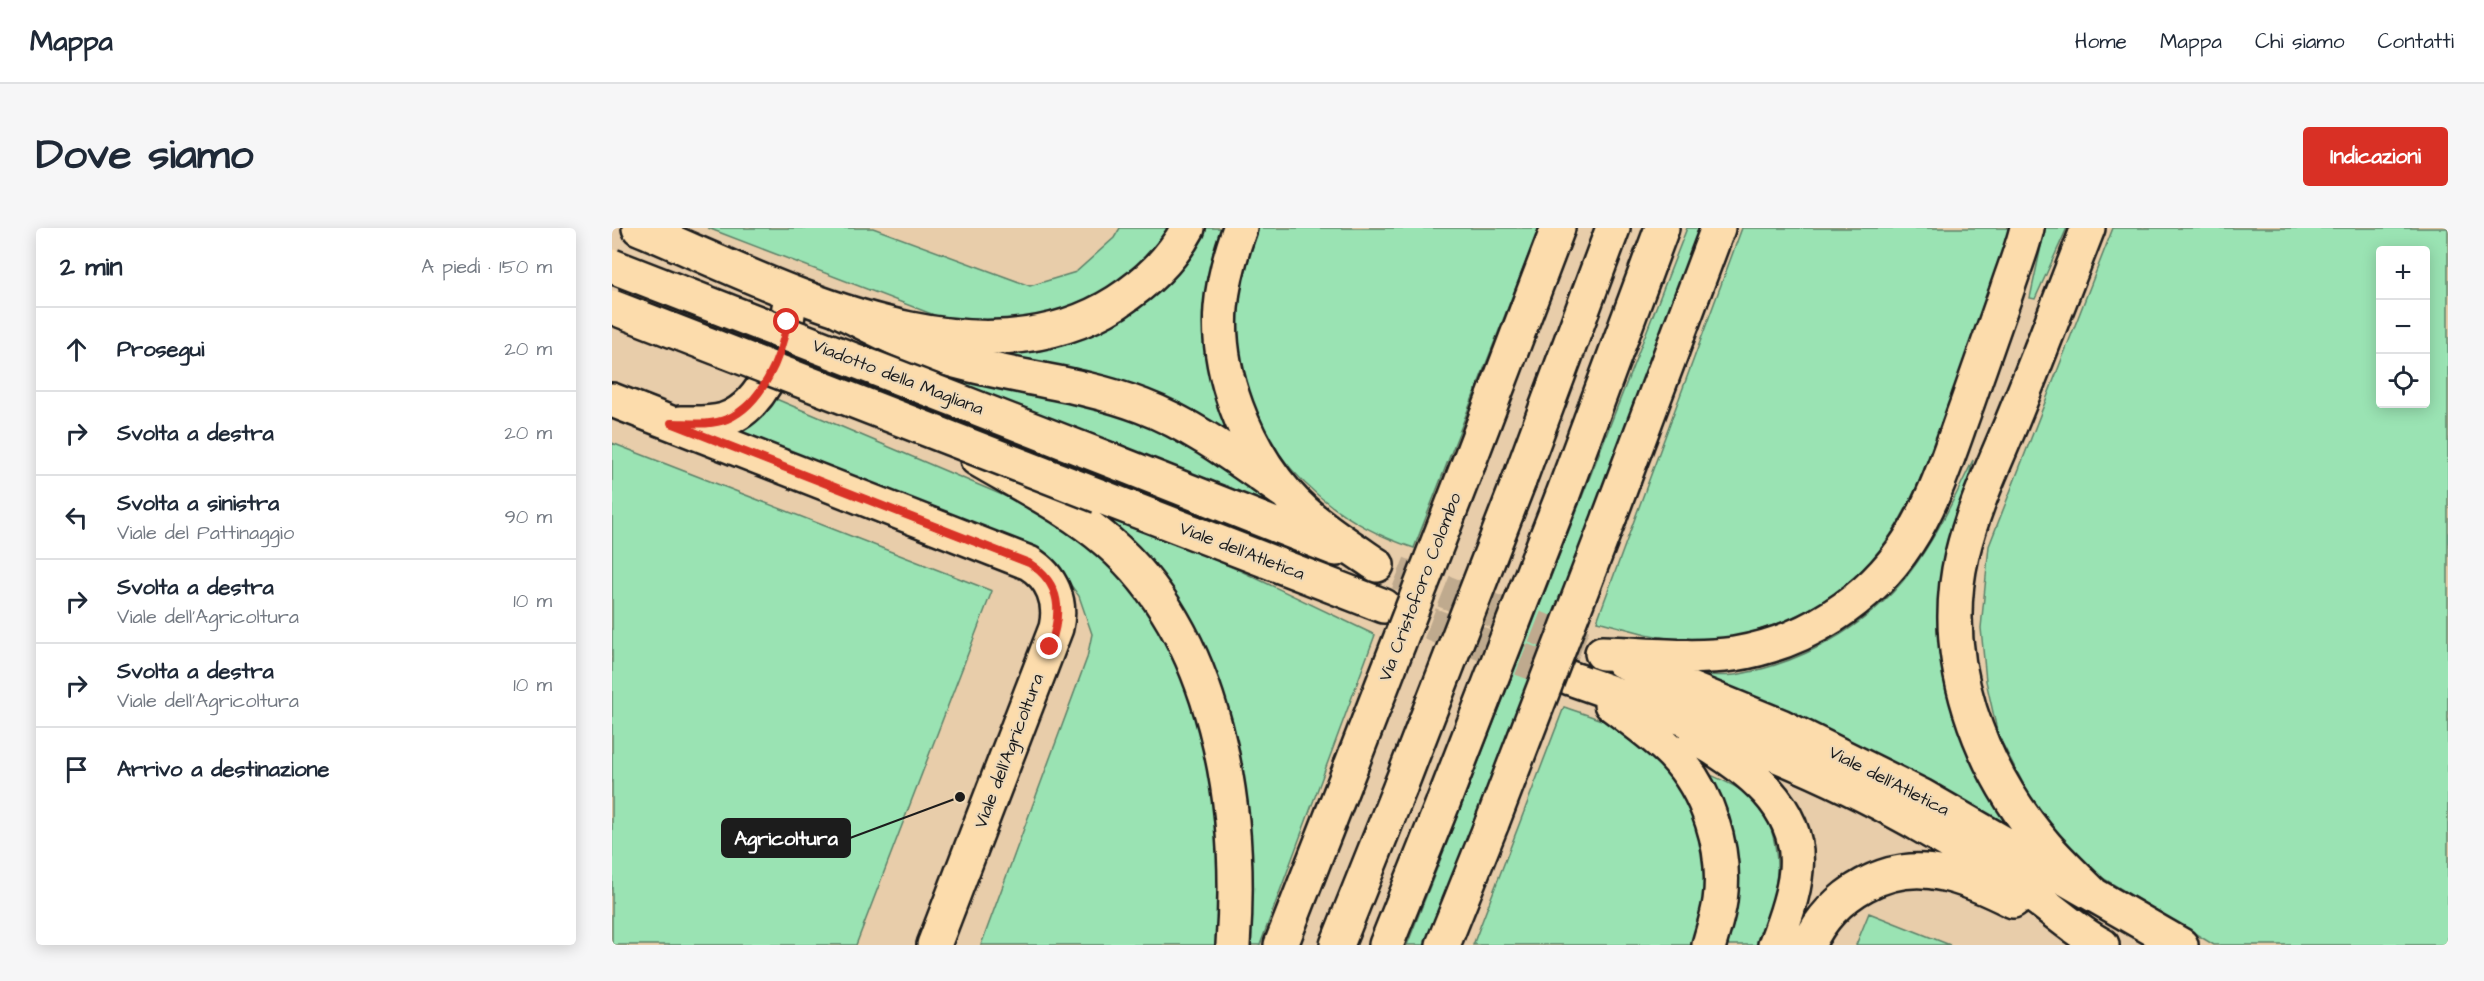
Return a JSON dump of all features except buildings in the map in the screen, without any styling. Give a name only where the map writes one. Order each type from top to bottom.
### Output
[{"type":"main road","points":[[639,228],[840,311],[946,358],[1090,389],[1145,407],[1207,438],[1286,493]]},
{"type":"main road","points":[[840,311],[911,329],[962,338],[998,338],[1054,330],[1095,315],[1138,287],[1172,255],[1188,228]]},
{"type":"main road","points":[[1240,228],[1230,260],[1221,308],[1224,357],[1245,428],[1261,457],[1286,493]]},
{"type":"main road","name":"Via Cristoforo Colombo","points":[[1281,945],[1558,228]]},
{"type":"main road","points":[[1337,945],[1520,481],[1613,228]]},
{"type":"main road","points":[[1386,945],[1562,497],[1662,228]]},
{"type":"main road","points":[[1443,945],[1610,516],[1718,228]]},
{"type":"main road","name":"Viale dell'Atletica","points":[[2027,228],[1979,370],[1929,501],[1909,541],[1877,580],[1856,600],[1812,628],[1781,642],[1761,647],[1716,656],[1593,649],[1801,736],[1922,796],[2181,945]]},
{"type":"main road","points":[[2088,228],[1970,526],[1957,583],[1956,634],[1969,711],[1989,757],[2015,803],[2041,839],[2091,892]]},
{"type":"main road","name":"Viadotto della Magliana","points":[[612,266],[1118,463]]},
{"type":"main road","points":[[612,400],[671,423],[715,422],[726,419],[747,405],[766,379],[781,351],[790,291]]},
{"type":"main road","points":[[612,307],[929,431],[1047,499],[1100,536],[1131,565],[1160,604],[1190,657],[1211,710],[1222,750],[1234,832],[1236,897],[1233,945]]},
{"type":"main road","name":"Viale dell'Agricoltura","points":[[671,423],[1029,563],[1045,576],[1053,589],[1058,604],[1056,628],[934,945]]},
{"type":"main road","name":"Viale dell'Atletica","points":[[929,431],[1384,606]]},
{"type":"main road","name":"Viale dell'Atletica","points":[[1118,463],[1387,569],[1311,516],[1286,493]]},
{"type":"main road","name":"Viale dell'Atletica","points":[[1708,945],[1720,901],[1721,869],[1716,837],[1699,792],[1681,763],[1660,742],[1576,680],[1632,702],[1718,730],[1767,750],[1872,800],[1991,867],[2093,940]]},
{"type":"main road","points":[[1632,702],[1740,766],[1766,789],[1781,807],[1794,838],[1796,870],[1792,892],[1775,945]]},
{"type":"main road","points":[[1808,945],[1821,922],[1847,895],[1871,881],[1908,871],[1944,873],[1982,886],[2093,940]]},
{"type":"green space","points":[[708,228],[873,228],[1030,286],[1076,272],[1114,238],[1120,228],[1171,228],[1143,265],[1094,300],[1038,322],[955,323]]},
{"type":"green space","points":[[1205,228],[1224,228],[1230,431],[1224,435],[975,354],[1052,346],[1106,326],[1127,314],[1164,285],[1193,248]]},
{"type":"green space","points":[[1254,228],[1539,228],[1414,548],[1379,534],[1347,517],[1318,495],[1293,471],[1271,442],[1254,411],[1241,377],[1233,326],[1238,283]]},
{"type":"green space","points":[[1687,228],[1702,228],[1427,945],[1407,945]]},
{"type":"green space","points":[[1742,228],[2010,228],[1948,408],[1909,504],[1874,557],[1852,580],[1824,600],[1791,618],[1753,632],[1726,637],[1699,640],[1675,639],[1597,621]]},
{"type":"green space","points":[[2045,228],[2067,228],[2035,299],[2030,298]]},
{"type":"green space","points":[[2113,228],[2448,228],[2448,945],[2214,945],[2101,877],[2043,822],[1998,735],[1986,681],[1981,628],[1989,546]]},
{"type":"green space","points":[[965,373],[1165,426],[1284,511],[948,379]]},
{"type":"green space","points":[[769,396],[1040,511],[1106,559],[1157,618],[1202,724],[1222,858],[1220,945],[981,945],[1087,658],[1092,634],[1079,596],[1056,565],[734,432]]},
{"type":"green space","points":[[612,443],[992,591],[856,945],[612,945]]},
{"type":"green space","points":[[1973,460],[1948,560],[1940,642],[2020,833],[1874,756],[1699,675],[1735,675],[1766,668],[1816,648],[1840,635],[1862,619],[1883,602],[1918,561],[1941,524]]},
{"type":"green space","points":[[1098,510],[1241,571],[1375,635],[1260,945],[1247,945],[1235,750],[1090,511]]},
{"type":"green space","points":[[1564,707],[1610,723],[1635,737],[1654,752],[1684,791],[1701,837],[1705,862],[1704,910],[1692,945],[1473,945]]},
{"type":"green space","points":[[1699,770],[1731,784],[1748,795],[1756,802],[1771,829],[1777,860],[1777,874],[1772,902],[1756,945],[1725,945]]},
{"type":"green space","points":[[1869,913],[1950,945],[1856,945]]},
{"type":"tunnel","points":[[1398,573],[1583,646]]},
{"type":"tunnel","points":[[1384,606],[1570,678]]},
{"type":"place","name":"Agricoltura","points":[[960,797]]},
{"type":"route","points":[[787,322],[781,351],[775,363],[754,397],[742,410],[715,422],[671,423],[1029,563],[1045,576],[1056,596],[1058,621],[1050,647]]}]
